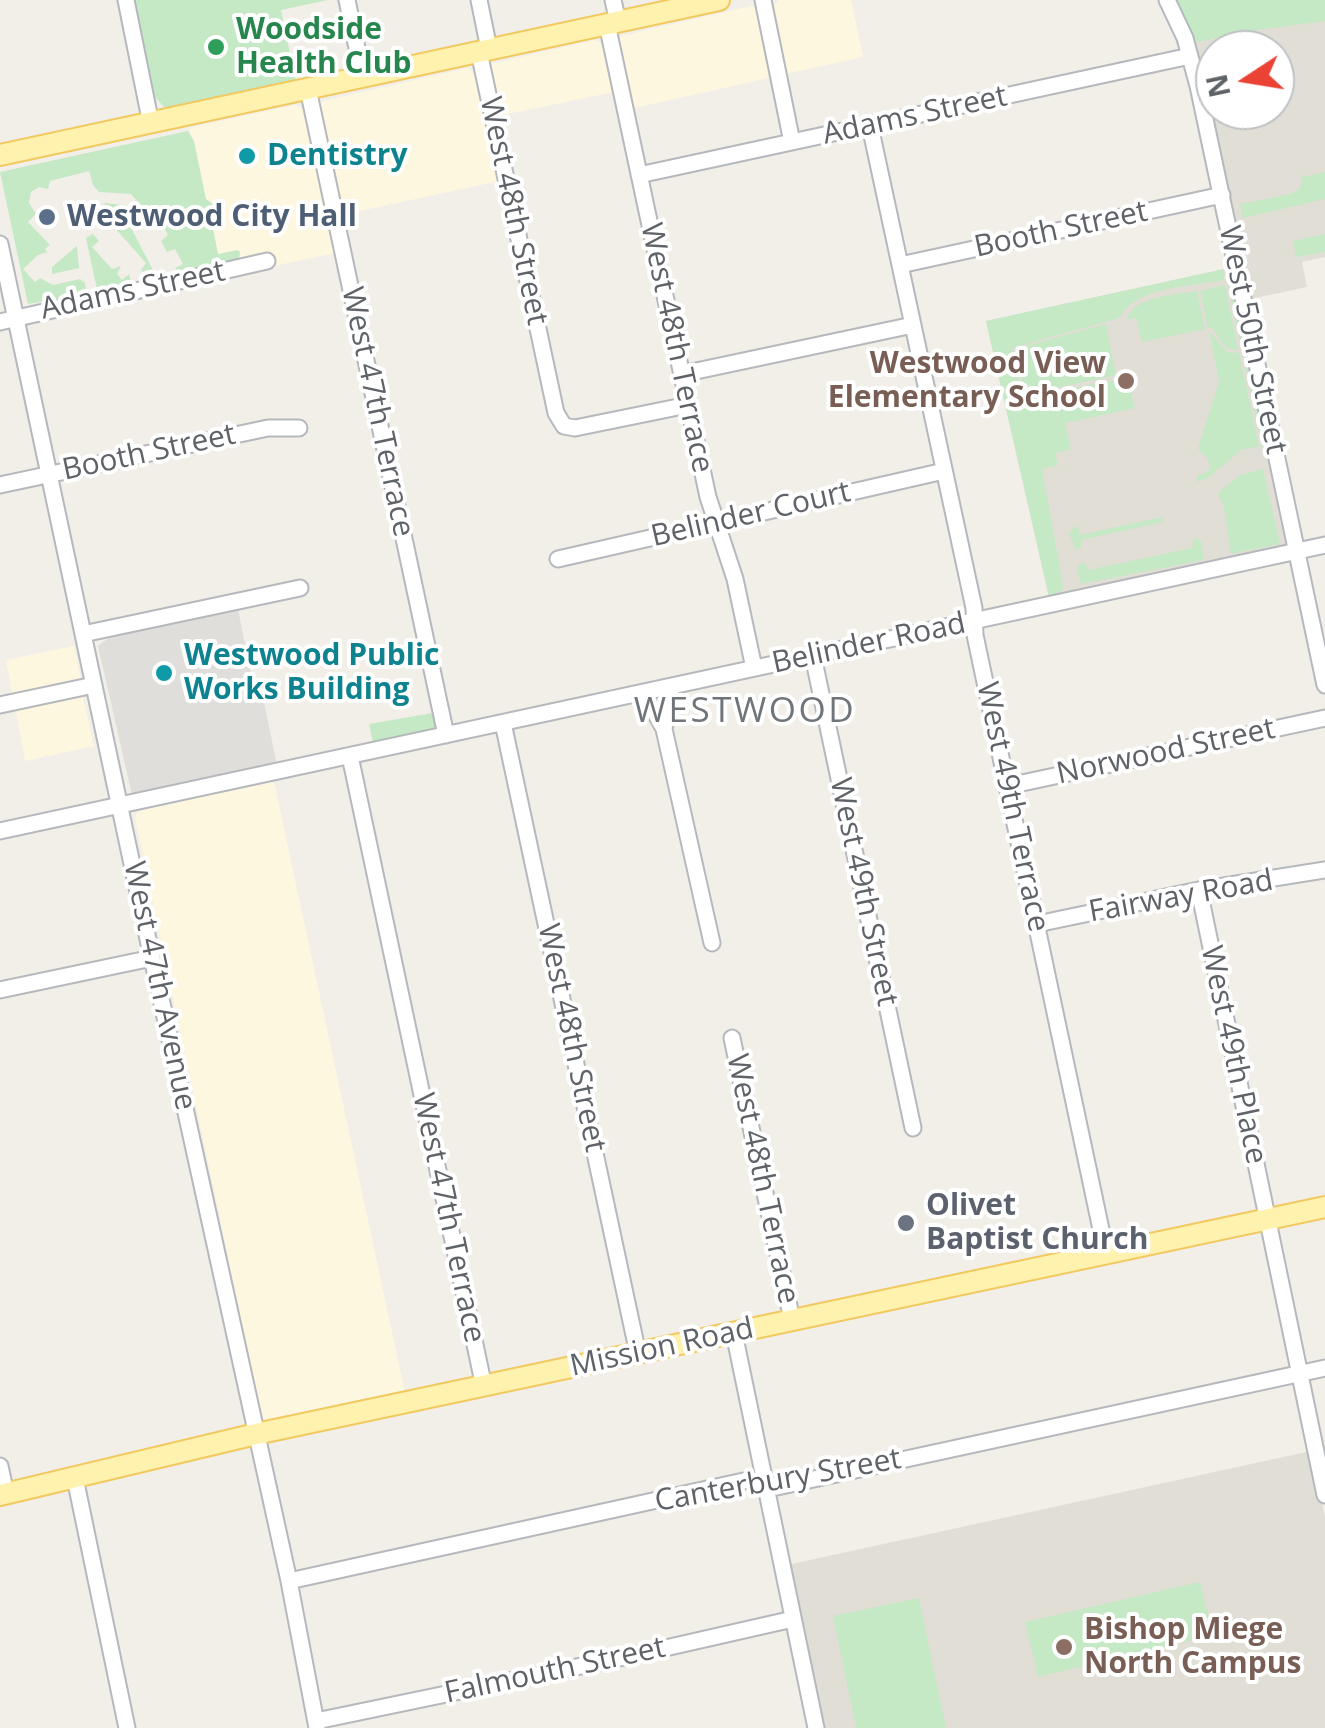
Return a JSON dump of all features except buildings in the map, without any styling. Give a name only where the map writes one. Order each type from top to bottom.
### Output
[{"type":"main road","points":[[0,155],[719,0]]},
{"type":"main road","name":"Mission Road","points":[[3,1494],[256,1434],[1325,1207]]},
{"type":"street","points":[[126,0],[151,124]]},
{"type":"street","points":[[347,0],[363,76]]},
{"type":"street","name":"West 48th Street","points":[[479,0],[484,50],[556,413],[564,426],[575,428],[688,405]]},
{"type":"street","name":"West 48th Terrace","points":[[614,0],[612,23],[639,175],[688,405],[754,668]]},
{"type":"street","points":[[763,0],[792,142]]},
{"type":"street","name":"West 50th Street","points":[[1167,0],[1190,56],[1325,685]]},
{"type":"street","name":"Adams Street","points":[[639,175],[1190,56]]},
{"type":"street","name":"West 47th Terrace","points":[[308,88],[446,735]]},
{"type":"street","name":"West 49th Terrace","points":[[870,126],[1106,1254]]},
{"type":"street","name":"Booth Street","points":[[900,265],[1222,196]]},
{"type":"street","name":"West 47th Avenue","points":[[0,244],[8,320],[50,474],[289,1581],[316,1724]]},
{"type":"street","name":"Adams Street","points":[[8,320],[267,261]]},
{"type":"street","points":[[682,374],[913,325]]},
{"type":"street","name":"Booth Street","points":[[0,485],[268,428],[299,428]]},
{"type":"street","name":"Belinder Court","points":[[558,559],[944,471]]},
{"type":"street","name":"Belinder Road","points":[[0,831],[1325,546]]},
{"type":"street","points":[[83,634],[300,588]]},
{"type":"street","name":"West 49th Street","points":[[813,656],[913,1128]]},
{"type":"street","points":[[0,706],[94,685]]},
{"type":"street","points":[[664,729],[672,686]]},
{"type":"street","points":[[637,694],[653,709],[664,729],[712,943]]},
{"type":"street","name":"Norwood Street","points":[[1008,786],[1325,718]]},
{"type":"street","name":"West 48th Street","points":[[504,723],[638,1354]]},
{"type":"street","name":"West 47th Terrace","points":[[350,756],[484,1386]]},
{"type":"street","name":"Fairway Road","points":[[1037,924],[1198,890],[1325,870]]},
{"type":"street","name":"West 49th Place","points":[[1198,890],[1267,1220]]},
{"type":"street","points":[[0,990],[152,958]]},
{"type":"street","name":"West 48th Terrace","points":[[732,1038],[792,1320]]},
{"type":"street","points":[[1267,1220],[1325,1495]]},
{"type":"street","points":[[734,1332],[816,1728]]},
{"type":"street","name":"Canterbury Street","points":[[289,1581],[748,1480],[777,1487],[1325,1368]]},
{"type":"street","points":[[0,1466],[3,1494]]},
{"type":"street","points":[[75,1478],[127,1728]]},
{"type":"street","name":"Falmouth Street","points":[[316,1724],[793,1618]]},
{"type":"shaded area","points":[[779,0],[851,0],[863,57],[785,74],[770,10]]},
{"type":"shaded area","points":[[1175,0],[1325,0],[1325,257],[1302,262],[1307,287],[1246,300],[1209,130],[1295,130],[1295,30],[1195,30],[1195,39]]},
{"type":"shaded area","points":[[751,6],[757,8],[773,77],[630,109],[616,44],[618,37]]},
{"type":"shaded area","points":[[594,40],[603,49],[614,92],[498,116],[491,64]]},
{"type":"shaded area","points":[[1195,42],[1195,67],[1190,44]]},
{"type":"shaded area","points":[[468,68],[478,78],[499,181],[341,215],[319,102]]},
{"type":"shaded area","points":[[294,105],[303,108],[306,116],[336,253],[264,268],[219,265],[189,128]]},
{"type":"shaded area","name":"Westwood View Elementary School","points":[[1229,268],[1286,548],[1050,601],[986,321]]},
{"type":"shaded area","points":[[238,609],[253,684],[260,683],[277,765],[132,795],[98,646],[110,637]]},
{"type":"shaded area","points":[[74,646],[81,680],[13,698],[6,660]]},
{"type":"shaded area","points":[[82,693],[94,746],[25,761],[15,706]]},
{"type":"shaded area","points":[[274,782],[405,1393],[272,1422],[264,1420],[261,1412],[135,818],[145,807]]},
{"type":"shaded area","name":"Bishop Miege North Campus","points":[[1311,1451],[1325,1517],[1325,1728],[821,1728],[787,1565]]},
{"type":"green space","name":"Woodside Health Club","points":[[134,0],[328,0],[281,10],[296,82],[166,109],[155,97]]},
{"type":"green space","points":[[1175,0],[1325,0],[1325,21],[1257,30],[1195,30],[1195,38]]},
{"type":"green space","points":[[188,131],[194,141],[206,199],[213,204],[209,208],[218,254],[237,250],[239,259],[179,273],[175,268],[183,264],[175,249],[167,252],[161,241],[168,235],[162,224],[152,224],[159,217],[153,206],[145,210],[131,194],[99,192],[89,171],[50,181],[48,189],[39,187],[31,192],[29,203],[36,214],[28,222],[50,245],[45,249],[47,252],[23,269],[35,282],[40,278],[53,285],[80,279],[86,291],[28,304],[0,172]]},
{"type":"green space","points":[[1325,172],[1325,199],[1243,218],[1240,204],[1291,194],[1301,187],[1302,177]]},
{"type":"green space","points":[[106,203],[129,206],[138,221],[130,226],[154,272],[162,269],[163,276],[153,279],[141,270],[146,263],[106,218],[99,223],[92,215],[94,209]]},
{"type":"green space","points":[[93,234],[99,241],[92,247],[112,269],[121,266],[117,274],[122,280],[129,274],[131,283],[97,289],[86,238]]},
{"type":"green space","points":[[1325,234],[1325,252],[1296,257],[1293,241]]},
{"type":"green space","points":[[77,246],[79,268],[52,274],[52,267]]},
{"type":"green space","points":[[1224,269],[1224,280],[1151,294],[1127,307],[1119,318],[1012,348],[1023,397],[1117,380],[1131,393],[1135,408],[1065,423],[1071,449],[1055,453],[1058,465],[1042,469],[1063,585],[1063,590],[1049,597],[986,321]]},
{"type":"green space","points":[[1225,285],[1238,350],[1226,346],[1208,328],[1200,291]]},
{"type":"green space","points":[[1228,285],[1233,289],[1266,441],[1263,451]]},
{"type":"green space","points":[[1197,291],[1205,329],[1142,342],[1136,318],[1127,319],[1131,311],[1146,301]]},
{"type":"green space","points":[[1106,324],[1116,375],[1024,395],[1015,349]]},
{"type":"green space","points":[[1209,331],[1227,352],[1239,353],[1259,446],[1241,450],[1208,478],[1197,482],[1197,475],[1210,468],[1208,459],[1198,449],[1219,381]]},
{"type":"green space","points":[[1263,469],[1280,544],[1231,554],[1223,503],[1217,494],[1240,475]]},
{"type":"green space","points":[[1162,517],[1163,522],[1081,540],[1081,549],[1075,548],[1069,533],[1074,527],[1078,527],[1080,535]]},
{"type":"green space","points":[[1194,538],[1201,541],[1204,560],[1081,584],[1077,569],[1081,563],[1088,570],[1192,548]]},
{"type":"green space","points":[[433,713],[435,733],[374,747],[369,724]]},
{"type":"green space","points":[[1200,1582],[1213,1635],[1038,1677],[1025,1622]]},
{"type":"green space","points":[[919,1598],[946,1728],[856,1728],[833,1616]]},
{"type":"place","name":"Woodside Health Club","points":[[216,47]]},
{"type":"place","name":"Dentistry","points":[[247,156]]},
{"type":"place","name":"Westwood City Hall","points":[[47,217]]},
{"type":"place","name":"Westwood View Elementary School","points":[[1126,381]]},
{"type":"place","name":"Westwood Public Works Building","points":[[164,673]]},
{"type":"place","name":"Olivet Baptist Church","points":[[906,1223]]},
{"type":"place","name":"Bishop Miege North Campus","points":[[1064,1647]]},
{"type":"district","name":"WESTWOOD","points":[[745,712]]}]
